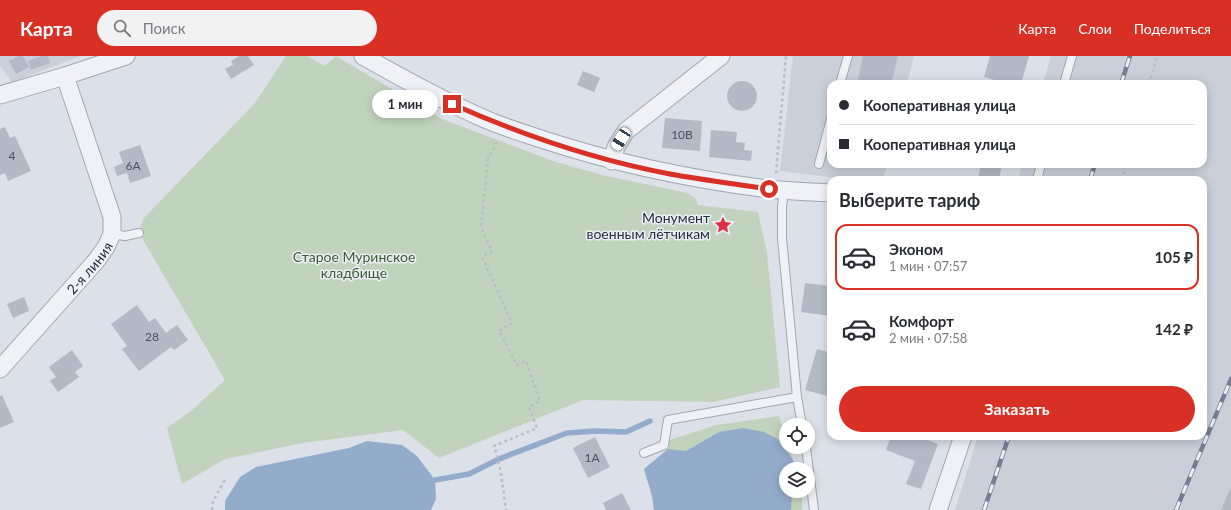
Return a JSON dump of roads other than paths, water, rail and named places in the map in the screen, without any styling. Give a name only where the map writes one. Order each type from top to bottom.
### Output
[{"type":"street","points":[[0,95],[126,56]]},
{"type":"street","points":[[363,56],[452,104],[494,123],[568,148],[669,174],[719,182],[780,183],[827,192]]},
{"type":"street","points":[[612,160],[616,147],[626,131],[721,56]]},
{"type":"street","name":"2-я линия","points":[[0,369],[96,261],[106,247],[112,234],[112,217],[65,76]]},
{"type":"street","points":[[938,510],[963,440]]},
{"type":"lane","points":[[841,80],[848,56]]},
{"type":"lane","points":[[1065,80],[1072,56]]},
{"type":"lane","points":[[819,164],[827,134]]},
{"type":"lane","points":[[780,183],[782,238],[796,396],[801,418]]},
{"type":"lane","points":[[112,234],[125,236],[139,233]]},
{"type":"lane","points":[[644,453],[664,445],[668,420],[796,396]]},
{"type":"lane","points":[[807,454],[814,510]]},
{"type":"water","points":[[743,428],[764,432],[779,440],[779,454],[789,454],[794,462],[779,462],[779,498],[792,498],[791,510],[654,510],[652,496],[644,469],[668,449],[686,451],[719,432]]},
{"type":"water","points":[[367,441],[402,445],[417,456],[435,480],[436,499],[431,510],[225,510],[225,501],[240,477],[256,467],[349,448]]},
{"type":"waterway","points":[[435,480],[469,474],[499,459],[567,433],[596,431],[626,432],[650,421]]},
{"type":"railway","points":[[1122,80],[1130,56]]},
{"type":"railway","points":[[1091,176],[1094,168]]},
{"type":"railway","points":[[1207,436],[1231,379]]},
{"type":"railway","points":[[984,510],[1008,440]]},
{"type":"railway","points":[[1176,510],[1205,440]]},
{"type":"place","name":"Монумент военным лётчикам","points":[[723,225]]},
{"type":"park label","name":"Старое Муринское кладбище","points":[[354,264]]}]
